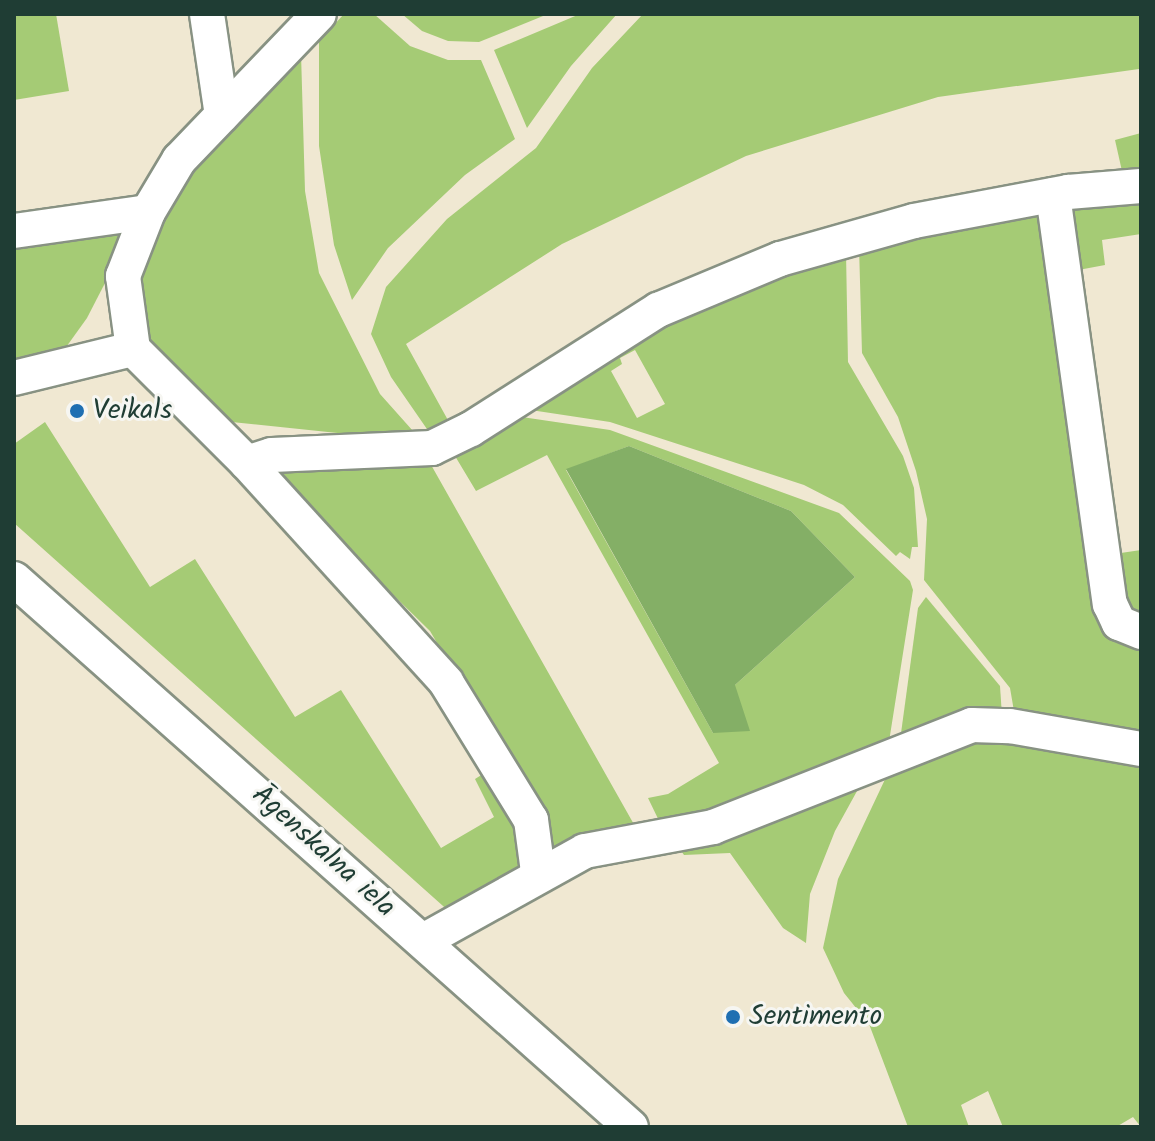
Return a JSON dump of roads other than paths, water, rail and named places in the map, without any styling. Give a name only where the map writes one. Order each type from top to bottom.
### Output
[{"type":"street","points":[[207,14],[222,115]]},
{"type":"street","points":[[319,14],[179,160],[148,212],[123,276],[133,349],[247,463],[446,682],[531,820],[538,872]]},
{"type":"street","points":[[247,463],[272,455],[432,448],[471,429],[658,310],[780,259],[914,221],[1053,195],[1141,186]]},
{"type":"street","points":[[1053,195],[1110,604],[1119,623],[1141,632]]},
{"type":"street","points":[[14,231],[148,212]]},
{"type":"street","points":[[14,378],[133,349]]},
{"type":"street","name":"Āgenskalna iela","points":[[14,579],[631,1127]]},
{"type":"street","points":[[423,941],[538,872],[585,851],[713,827],[972,725],[1010,726],[1141,749]]},
{"type":"place","name":"Veikals","points":[[77,411]]},
{"type":"place","name":"Sentimento","points":[[733,1017]]}]
